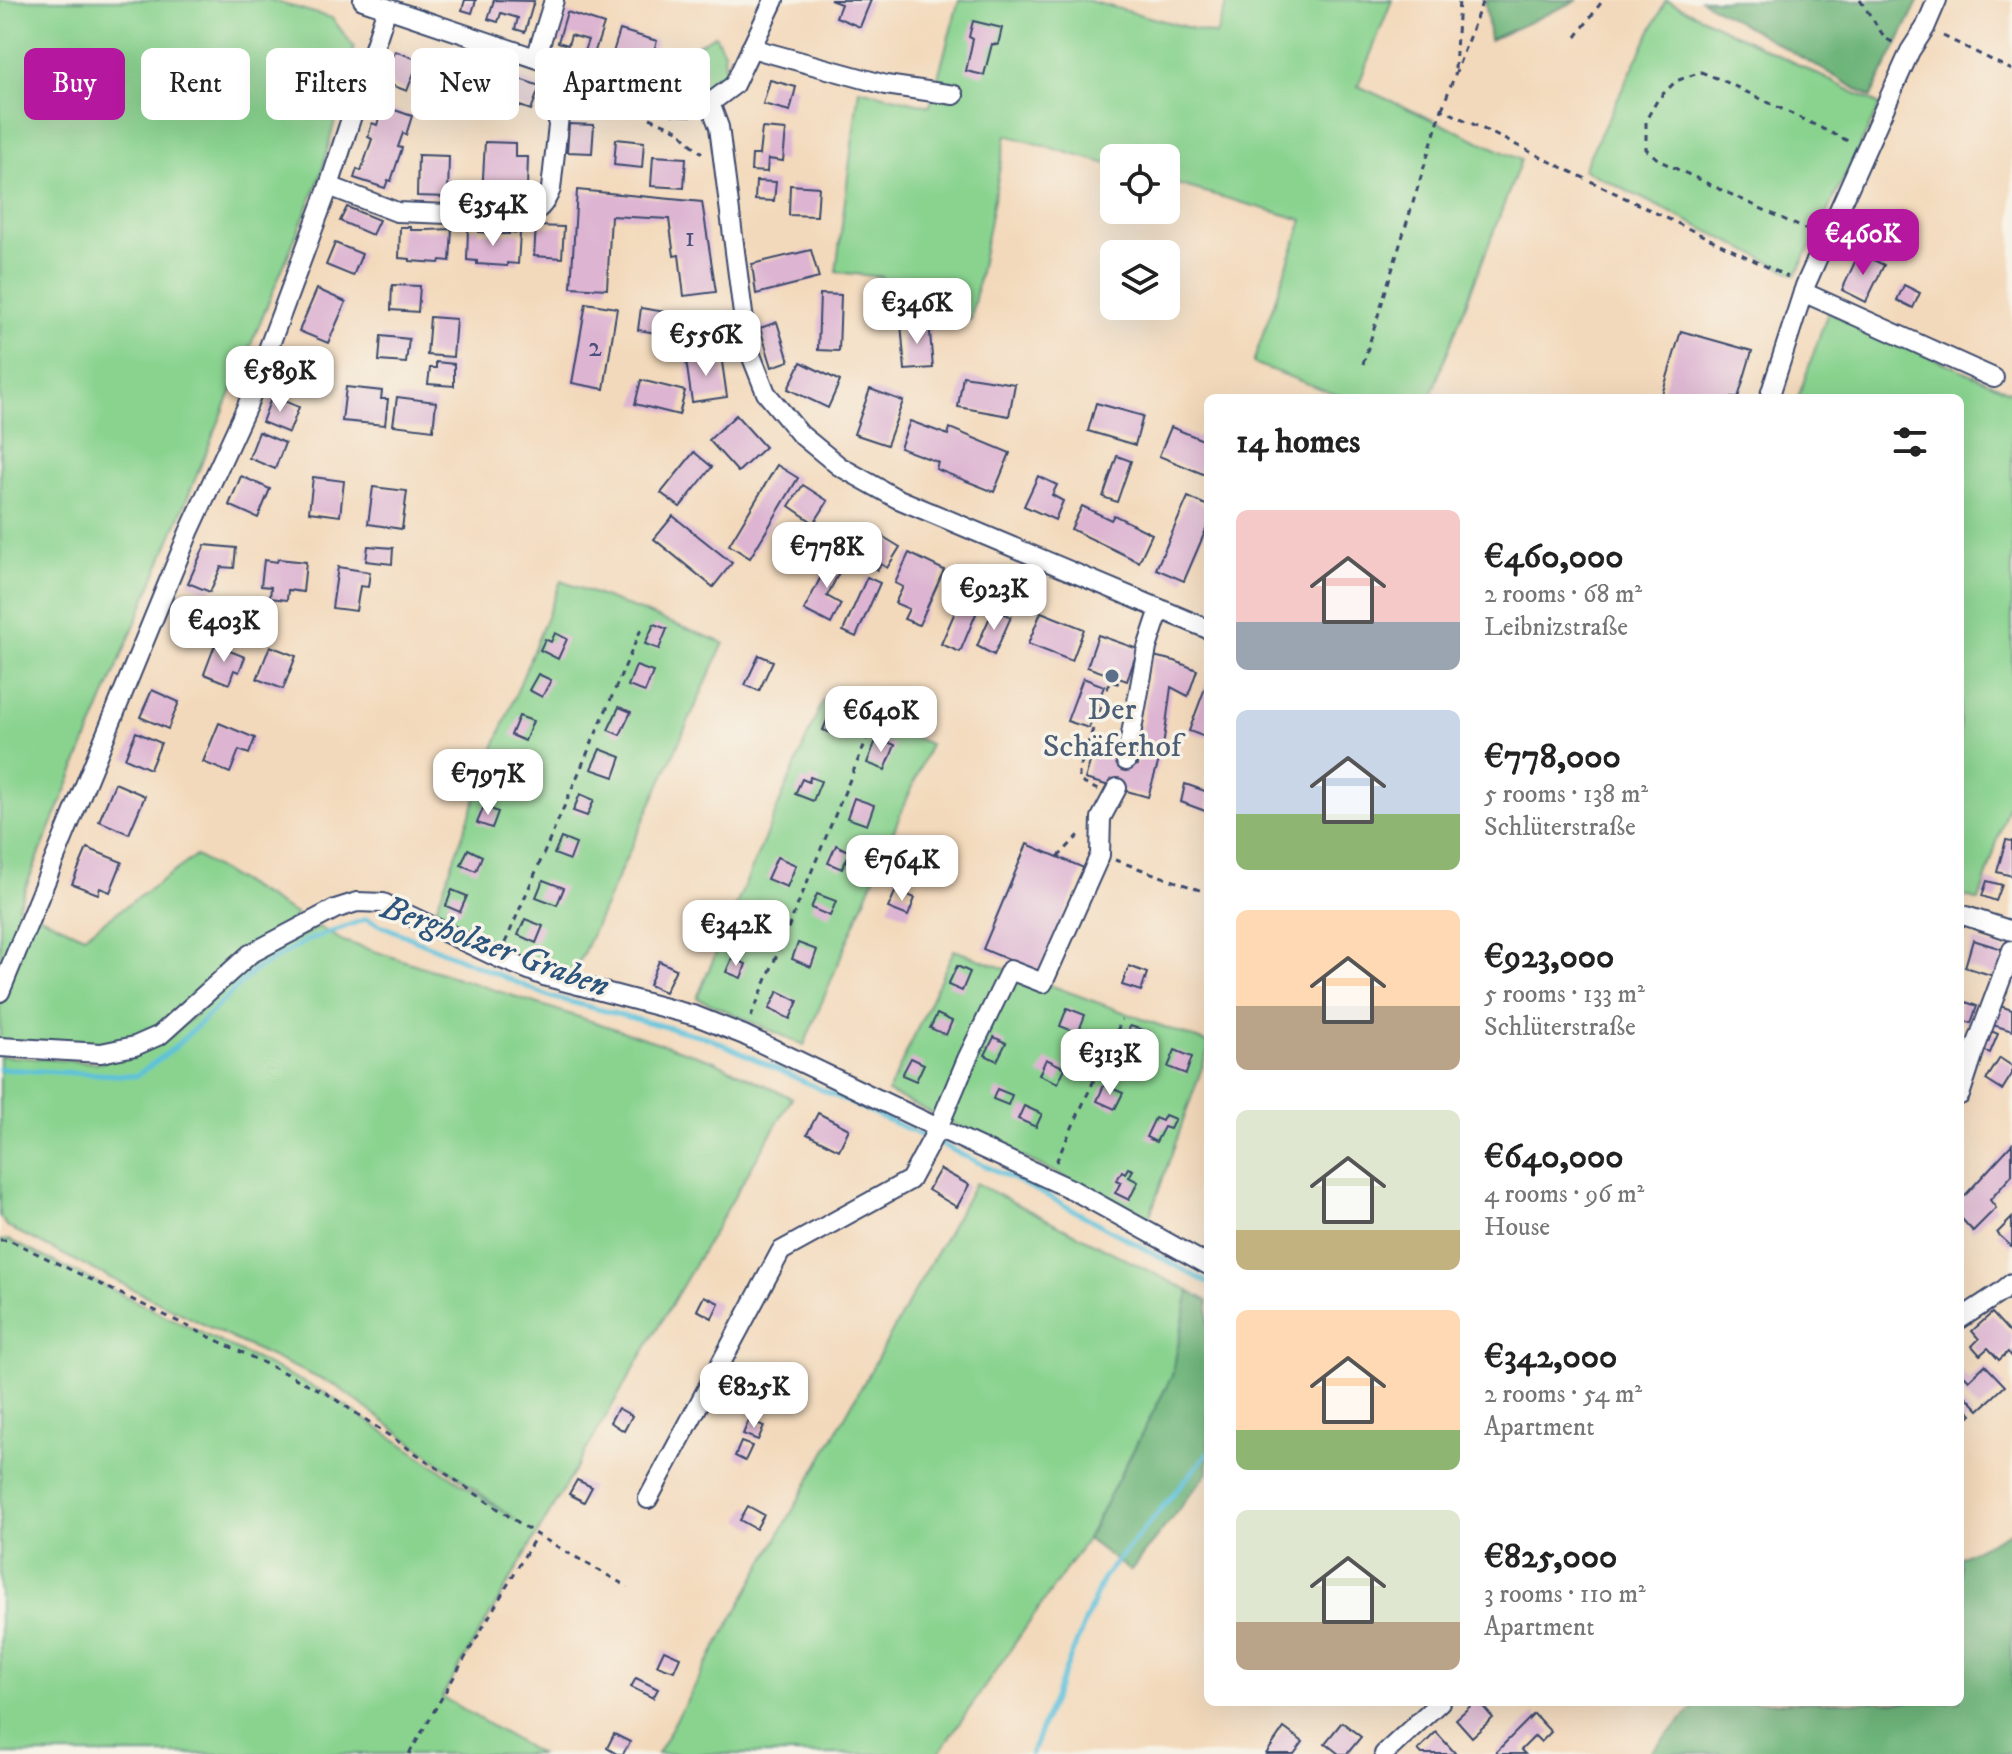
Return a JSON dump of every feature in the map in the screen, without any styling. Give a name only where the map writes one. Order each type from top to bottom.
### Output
[{"type":"street","points":[[363,0],[535,58]]},
{"type":"street","points":[[539,48],[554,0]]},
{"type":"street","points":[[774,0],[734,85],[710,103],[719,127],[747,345],[766,393],[800,434],[839,466],[896,498],[1204,627]]},
{"type":"street","points":[[1770,394],[1804,289],[1910,51],[1925,28],[1937,0]]},
{"type":"street","points":[[0,992],[189,532],[247,406],[329,186],[387,8]]},
{"type":"street","points":[[751,48],[886,85],[954,95]]},
{"type":"street","points":[[329,186],[397,212],[524,217],[537,212],[551,189],[559,120]]},
{"type":"street","points":[[1804,289],[1994,378]]},
{"type":"street","points":[[1126,759],[1147,648],[1160,609]]},
{"type":"street","points":[[648,1499],[781,1251],[910,1180],[938,1128],[1010,970],[1043,983],[1100,855],[1101,818],[1114,792]]},
{"type":"street","points":[[0,1047],[101,1053],[135,1046],[160,1035],[250,954],[335,909],[357,902],[383,903],[544,976],[696,1016],[744,1035],[1073,1190],[1204,1263]]},
{"type":"street","points":[[1964,915],[2012,931]]},
{"type":"street","points":[[1964,1083],[2012,950]]},
{"type":"street","points":[[1964,1316],[2012,1283]]},
{"type":"street","points":[[1384,1754],[1436,1706]]},
{"type":"path","points":[[1455,72],[1459,0]]},
{"type":"path","points":[[1363,364],[1442,109],[1483,0]]},
{"type":"path","points":[[1576,37],[1603,0]]},
{"type":"path","points":[[1860,0],[1885,38],[1910,51]]},
{"type":"path","points":[[1925,28],[2012,70]]},
{"type":"path","points":[[1827,239],[1660,161],[1646,149],[1646,120],[1658,99],[1676,81],[1701,72],[1867,150]]},
{"type":"path","points":[[1442,109],[1804,289]]},
{"type":"path","points":[[655,120],[678,130],[702,153],[711,156]]},
{"type":"path","points":[[499,958],[642,627]]},
{"type":"path","points":[[1112,676],[1079,771],[1079,781],[1085,786],[1114,792]]},
{"type":"path","points":[[1110,681],[1139,690]]},
{"type":"path","points":[[744,1035],[868,736]]},
{"type":"path","points":[[1087,746],[1126,759]]},
{"type":"path","points":[[1058,857],[1085,829],[1101,818]]},
{"type":"path","points":[[1100,855],[1204,892]]},
{"type":"path","points":[[1049,1179],[1122,1020]]},
{"type":"path","points":[[0,1240],[9,1240],[326,1393],[537,1535],[628,1587]]},
{"type":"path","points":[[409,1754],[537,1535]]},
{"type":"green space","points":[[0,0],[270,0],[332,18],[354,48],[266,48],[266,120],[335,120],[320,178],[18,906],[84,936],[196,856],[297,915],[156,1028],[132,1040],[99,1044],[0,1041]]},
{"type":"green space","points":[[959,0],[1086,0],[1216,35],[1228,0],[1392,0],[1358,86],[1521,160],[1432,394],[1334,394],[1253,363],[1303,220],[1180,185],[1180,144],[1100,144],[1100,162],[1006,135],[971,320],[878,311],[882,277],[836,272],[859,89],[930,106]]},
{"type":"green space","points":[[1485,0],[1578,0],[1490,40]]},
{"type":"green space","points":[[1666,0],[1880,105],[1796,275],[1583,169]]},
{"type":"green space","points":[[1701,0],[1919,0],[1871,97]]},
{"type":"green space","points":[[715,35],[724,52],[725,72],[710,84],[710,48],[693,48]]},
{"type":"green space","points":[[1828,312],[2012,392],[2012,792],[1979,901],[1964,896],[1964,394],[1799,394]]},
{"type":"green space","points":[[561,581],[724,643],[571,980],[434,914],[495,746]]},
{"type":"green space","points":[[823,700],[930,744],[804,1045],[697,998]]},
{"type":"green space","points":[[319,927],[343,941],[712,1060],[792,1098],[442,1697],[539,1754],[0,1754],[0,1241],[9,1240],[326,1393],[516,1520],[338,1387],[233,1339],[8,1227],[0,1217],[0,1056],[99,1063],[168,1039],[257,958]]},
{"type":"green space","points":[[954,950],[1204,1042],[1204,1061],[1149,1218],[888,1092]]},
{"type":"green space","points":[[975,1183],[1189,1291],[1172,1376],[1087,1539],[938,1754],[657,1754]]},
{"type":"green space","points":[[1189,1291],[1204,1299],[1204,1477],[1130,1571],[1087,1539],[1172,1376]]},
{"type":"green space","points":[[2012,1531],[2012,1754],[1649,1754],[1695,1706],[1964,1706],[1964,1555]]},
{"type":"building","points":[[465,0],[476,0],[472,13],[462,10]]},
{"type":"building","points":[[494,0],[534,1],[525,32],[515,29],[518,18],[501,13],[498,22],[488,19]]},
{"type":"building","points":[[830,0],[871,0],[860,27],[836,17],[841,4]]},
{"type":"building","points":[[567,12],[604,24],[596,48],[585,48],[588,40],[571,35],[568,45],[558,42]]},
{"type":"building","points":[[973,21],[1002,28],[998,45],[992,44],[984,75],[966,71],[973,39],[969,37]]},
{"type":"building","points":[[620,30],[657,41],[655,48],[614,48]]},
{"type":"building","points":[[395,51],[411,57],[411,81],[407,91],[395,86]]},
{"type":"building","points":[[519,79],[535,84],[531,110],[519,106]]},
{"type":"building","points":[[770,80],[796,87],[790,111],[763,104]]},
{"type":"building","points":[[395,110],[411,116],[406,135],[403,133],[398,147],[402,148],[391,181],[388,180],[385,188],[354,178],[357,169],[361,171],[372,139],[368,137],[372,123],[377,125],[379,120],[395,120]]},
{"type":"building","points":[[569,124],[594,125],[592,153],[567,152]]},
{"type":"building","points":[[762,128],[786,130],[783,161],[768,159],[767,172],[751,171],[752,155],[759,155]]},
{"type":"building","points":[[616,139],[644,142],[642,168],[614,165]]},
{"type":"building","points":[[485,142],[515,143],[515,157],[528,157],[527,188],[515,187],[515,196],[482,195]]},
{"type":"building","points":[[418,155],[449,156],[448,197],[417,196]]},
{"type":"building","points":[[653,156],[686,158],[684,188],[651,186]]},
{"type":"building","points":[[756,181],[776,182],[774,201],[755,200]]},
{"type":"building","points":[[790,185],[819,187],[817,216],[789,215]]},
{"type":"building","points":[[577,190],[702,202],[716,292],[684,296],[679,255],[674,256],[669,219],[611,216],[607,289],[571,287]]},
{"type":"building","points":[[347,207],[379,220],[372,235],[340,221]]},
{"type":"building","points":[[536,226],[564,227],[562,258],[534,256]]},
{"type":"building","points":[[400,227],[411,227],[411,230],[452,229],[450,261],[440,260],[439,263],[399,258]]},
{"type":"building","points":[[468,229],[501,234],[520,233],[518,264],[477,264],[477,261],[467,260]]},
{"type":"building","points":[[335,243],[362,254],[353,276],[326,265]]},
{"type":"building","points":[[811,250],[819,278],[756,294],[752,264]]},
{"type":"building","points":[[1859,253],[1884,265],[1866,302],[1842,290]]},
{"type":"building","points":[[392,285],[420,286],[418,312],[391,310]]},
{"type":"building","points":[[1904,285],[1920,293],[1913,308],[1897,300]]},
{"type":"building","points":[[317,289],[346,302],[328,343],[299,331]]},
{"type":"building","points":[[820,294],[841,295],[839,351],[818,350]]},
{"type":"building","points":[[586,303],[617,308],[604,389],[572,383]]},
{"type":"building","points":[[641,308],[721,321],[717,343],[638,330]]},
{"type":"building","points":[[430,317],[456,319],[453,357],[427,355]]},
{"type":"building","points":[[929,321],[933,368],[905,370],[901,323]]},
{"type":"building","points":[[777,322],[789,361],[772,367],[760,328]]},
{"type":"building","points":[[1681,331],[1752,351],[1739,394],[1662,394]]},
{"type":"building","points":[[381,336],[409,339],[406,363],[379,361]]},
{"type":"building","points":[[721,355],[727,397],[692,402],[686,360]]},
{"type":"building","points":[[285,358],[312,370],[301,395],[274,383]]},
{"type":"building","points":[[436,362],[454,364],[454,386],[428,384],[430,368],[436,368]]},
{"type":"building","points":[[801,362],[840,381],[828,408],[788,389]]},
{"type":"building","points":[[963,376],[1015,384],[1009,416],[958,407]]},
{"type":"building","points":[[641,380],[685,391],[679,415],[635,404]]},
{"type":"building","points":[[346,387],[382,391],[381,399],[388,399],[385,425],[342,421]]},
{"type":"building","points":[[870,389],[903,401],[887,445],[854,434]]},
{"type":"building","points":[[272,396],[299,407],[289,433],[262,422]]},
{"type":"building","points":[[397,397],[436,402],[433,430],[393,425]]},
{"type":"building","points":[[1096,403],[1143,416],[1135,445],[1088,431]]},
{"type":"building","points":[[736,415],[765,447],[738,472],[709,440]]},
{"type":"building","points":[[910,421],[948,435],[950,428],[1010,453],[994,492],[936,469],[938,462],[900,448]]},
{"type":"building","points":[[1171,427],[1204,440],[1204,474],[1159,456]]},
{"type":"building","points":[[259,432],[285,443],[275,469],[249,458]]},
{"type":"building","points":[[694,452],[712,467],[680,507],[661,493]]},
{"type":"building","points":[[1117,456],[1131,461],[1117,502],[1103,497]]},
{"type":"building","points":[[777,465],[798,478],[750,558],[729,545]]},
{"type":"building","points":[[241,476],[270,489],[258,518],[229,505]]},
{"type":"building","points":[[1038,476],[1057,485],[1052,495],[1063,501],[1055,520],[1024,506]]},
{"type":"building","points":[[313,477],[344,481],[340,516],[309,512]]},
{"type":"building","points":[[803,485],[828,501],[814,523],[789,506]]},
{"type":"building","points":[[373,487],[407,491],[402,529],[368,524]]},
{"type":"building","points":[[1188,497],[1204,504],[1204,534],[1184,581],[1156,569]]},
{"type":"building","points":[[1082,506],[1111,520],[1114,515],[1152,534],[1139,562],[1071,529]]},
{"type":"building","points":[[673,516],[732,563],[713,587],[654,539]]},
{"type":"building","points":[[872,530],[900,547],[887,568],[881,564],[877,570],[864,562],[868,556],[859,551]]},
{"type":"building","points":[[205,545],[236,548],[234,568],[221,567],[210,592],[188,583]]},
{"type":"building","points":[[368,546],[393,548],[392,564],[366,561]]},
{"type":"building","points":[[835,549],[848,555],[827,596],[841,604],[831,624],[804,610]]},
{"type":"building","points":[[909,553],[944,570],[919,625],[904,619],[909,609],[895,603],[903,587],[895,583]]},
{"type":"building","points":[[278,559],[306,562],[303,592],[288,590],[287,600],[270,598],[271,587],[261,586],[264,560],[277,562]]},
{"type":"building","points":[[338,567],[370,572],[368,587],[360,586],[356,611],[332,608]]},
{"type":"building","points":[[867,577],[880,583],[856,637],[843,631]]},
{"type":"building","points":[[968,582],[986,590],[960,652],[941,644]]},
{"type":"building","points":[[185,606],[210,616],[200,642],[175,632]]},
{"type":"building","points":[[994,608],[1011,617],[994,655],[977,646]]},
{"type":"building","points":[[1041,612],[1084,629],[1072,661],[1028,644]]},
{"type":"building","points":[[654,624],[667,629],[659,649],[645,644]]},
{"type":"building","points":[[555,633],[567,639],[558,659],[540,650],[545,639],[551,642]]},
{"type":"building","points":[[1098,635],[1138,649],[1127,681],[1087,667]]},
{"type":"building","points":[[215,645],[245,657],[239,672],[234,670],[229,684],[204,674]]},
{"type":"building","points":[[270,646],[296,656],[283,689],[257,679]]},
{"type":"building","points":[[759,655],[773,661],[759,691],[745,685]]},
{"type":"building","points":[[1153,656],[1197,670],[1188,696],[1171,687],[1163,747],[1148,797],[1085,779],[1093,752],[1137,765]]},
{"type":"building","points":[[636,666],[653,672],[645,692],[628,686]]},
{"type":"building","points":[[538,674],[551,680],[542,697],[529,690]]},
{"type":"building","points":[[1083,678],[1104,686],[1089,728],[1067,721]]},
{"type":"building","points":[[152,690],[179,702],[168,729],[140,717]]},
{"type":"building","points":[[1204,691],[1204,737],[1189,731]]},
{"type":"building","points":[[619,707],[631,712],[620,735],[608,730]]},
{"type":"building","points":[[831,711],[848,719],[840,737],[823,730]]},
{"type":"building","points":[[519,716],[533,721],[525,741],[511,735]]},
{"type":"building","points":[[219,723],[255,738],[249,754],[239,750],[230,773],[203,762]]},
{"type":"building","points":[[136,732],[161,743],[150,769],[125,758]]},
{"type":"building","points":[[877,738],[895,745],[885,770],[867,763]]},
{"type":"building","points":[[600,749],[621,757],[614,777],[591,769]]},
{"type":"building","points":[[502,763],[517,768],[509,789],[494,783]]},
{"type":"building","points":[[810,777],[821,781],[813,801],[795,794],[802,779],[809,782]]},
{"type":"building","points":[[115,783],[145,796],[129,834],[99,821]]},
{"type":"building","points":[[1185,784],[1204,791],[1204,811],[1181,802]]},
{"type":"building","points":[[580,794],[594,800],[587,816],[573,811]]},
{"type":"building","points":[[854,798],[874,805],[867,825],[847,818]]},
{"type":"building","points":[[484,806],[498,812],[492,828],[477,823]]},
{"type":"building","points":[[561,838],[576,844],[570,860],[554,854]]},
{"type":"building","points":[[2006,840],[2012,841],[2012,876],[1997,872]]},
{"type":"building","points":[[1027,844],[1084,868],[1040,973],[983,949]]},
{"type":"building","points":[[836,845],[850,852],[842,869],[828,863]]},
{"type":"building","points":[[87,848],[122,862],[110,892],[100,888],[98,894],[72,884]]},
{"type":"building","points":[[468,849],[482,856],[476,871],[461,865]]},
{"type":"building","points":[[777,857],[796,865],[787,887],[767,879]]},
{"type":"building","points":[[543,880],[564,888],[557,905],[536,897]]},
{"type":"building","points":[[1987,881],[2002,885],[1996,901],[1982,896]]},
{"type":"building","points":[[452,890],[467,896],[460,912],[446,906]]},
{"type":"building","points":[[896,890],[915,898],[908,916],[888,908]]},
{"type":"building","points":[[817,894],[836,901],[830,916],[811,908]]},
{"type":"building","points":[[752,903],[776,912],[768,933],[744,925]]},
{"type":"building","points":[[525,919],[543,926],[536,943],[518,935]]},
{"type":"building","points":[[1973,940],[2005,950],[1997,977],[1965,967]]},
{"type":"building","points":[[798,943],[817,950],[811,967],[792,959]]},
{"type":"building","points":[[732,958],[746,964],[741,978],[726,972]]},
{"type":"building","points":[[659,961],[676,969],[665,992],[649,985]]},
{"type":"building","points":[[957,966],[970,972],[962,991],[948,985]]},
{"type":"building","points":[[1129,966],[1147,973],[1141,991],[1122,985]]},
{"type":"building","points":[[778,991],[798,1001],[790,1019],[769,1009]]},
{"type":"building","points":[[1964,1001],[1977,1006],[1971,1023],[1964,1020]]},
{"type":"building","points":[[1997,1005],[2012,1010],[2012,1031],[1990,1024]]},
{"type":"building","points":[[1067,1008],[1085,1015],[1078,1033],[1060,1026]]},
{"type":"building","points":[[937,1014],[952,1021],[946,1035],[930,1028]]},
{"type":"building","points":[[1130,1026],[1150,1032],[1144,1053],[1124,1047]]},
{"type":"building","points":[[1989,1030],[1998,1034],[1990,1053],[1983,1050]]},
{"type":"building","points":[[994,1037],[1006,1043],[997,1061],[985,1055]]},
{"type":"building","points":[[1175,1050],[1192,1057],[1186,1074],[1168,1067]]},
{"type":"building","points":[[911,1058],[924,1064],[916,1081],[902,1075]]},
{"type":"building","points":[[2000,1058],[2012,1066],[2012,1074],[2002,1090],[1986,1080]]},
{"type":"building","points":[[1046,1059],[1065,1068],[1058,1083],[1039,1075]]},
{"type":"building","points":[[1104,1085],[1123,1093],[1115,1109],[1097,1101]]},
{"type":"building","points":[[997,1089],[1012,1095],[1008,1105],[993,1099]]},
{"type":"building","points":[[1024,1106],[1042,1114],[1036,1127],[1018,1119]]},
{"type":"building","points":[[818,1113],[849,1129],[839,1150],[807,1134]]},
{"type":"building","points":[[1165,1115],[1175,1119],[1170,1129],[1164,1127],[1156,1142],[1146,1137],[1155,1118],[1162,1121]]},
{"type":"building","points":[[2012,1144],[2012,1175],[1990,1200],[1996,1208],[1973,1231],[1964,1221],[1964,1197]]},
{"type":"building","points":[[1128,1168],[1133,1170],[1129,1177],[1138,1182],[1129,1200],[1115,1193],[1121,1182],[1117,1180]]},
{"type":"building","points":[[940,1169],[969,1185],[957,1207],[928,1190]]},
{"type":"building","points":[[2012,1218],[2012,1247],[1997,1233]]},
{"type":"building","points":[[704,1296],[719,1303],[712,1318],[697,1310]]},
{"type":"building","points":[[1992,1313],[2012,1335],[2012,1357],[2008,1352],[1999,1360],[1988,1348],[1980,1355],[1972,1346],[1979,1339],[1972,1331]]},
{"type":"building","points":[[1985,1365],[2005,1386],[1979,1410],[1964,1394],[1964,1375],[1969,1380]]},
{"type":"building","points":[[1964,1406],[1972,1415],[1964,1422]]},
{"type":"building","points":[[618,1408],[632,1416],[624,1431],[610,1422]]},
{"type":"building","points":[[749,1420],[764,1426],[758,1440],[743,1434]]},
{"type":"building","points":[[741,1442],[752,1446],[745,1461],[735,1456]]},
{"type":"building","points":[[577,1480],[592,1487],[584,1502],[569,1494]]},
{"type":"building","points":[[748,1506],[764,1515],[756,1529],[740,1520]]},
{"type":"building","points":[[664,1650],[680,1657],[674,1671],[657,1665]]},
{"type":"building","points":[[636,1678],[658,1689],[653,1698],[631,1687]]},
{"type":"building","points":[[1471,1706],[1482,1706],[1493,1718],[1472,1737],[1456,1719]]},
{"type":"building","points":[[1534,1714],[1551,1732],[1541,1742],[1535,1736],[1521,1750],[1525,1754],[1498,1754],[1496,1752]]},
{"type":"building","points":[[1342,1722],[1361,1737],[1347,1754],[1339,1754],[1325,1743]]},
{"type":"building","points":[[1284,1728],[1303,1742],[1294,1754],[1266,1754]]},
{"type":"building","points":[[1436,1732],[1456,1754],[1422,1754],[1418,1750]]},
{"type":"building","points":[[614,1734],[630,1742],[623,1754],[607,1748]]},
{"type":"waterway","name":"Bergholzer Graben","points":[[0,1069],[136,1076],[173,1049],[254,971],[306,941],[366,919],[551,997],[709,1038],[927,1138]]},
{"type":"waterway","name":"Bergholzer Graben","points":[[936,1142],[1040,1192],[1204,1281]]},
{"type":"waterway","points":[[1031,1754],[1103,1578],[1204,1458]]},
{"type":"place","name":"Der Schäferhof","points":[[1112,676]]}]
